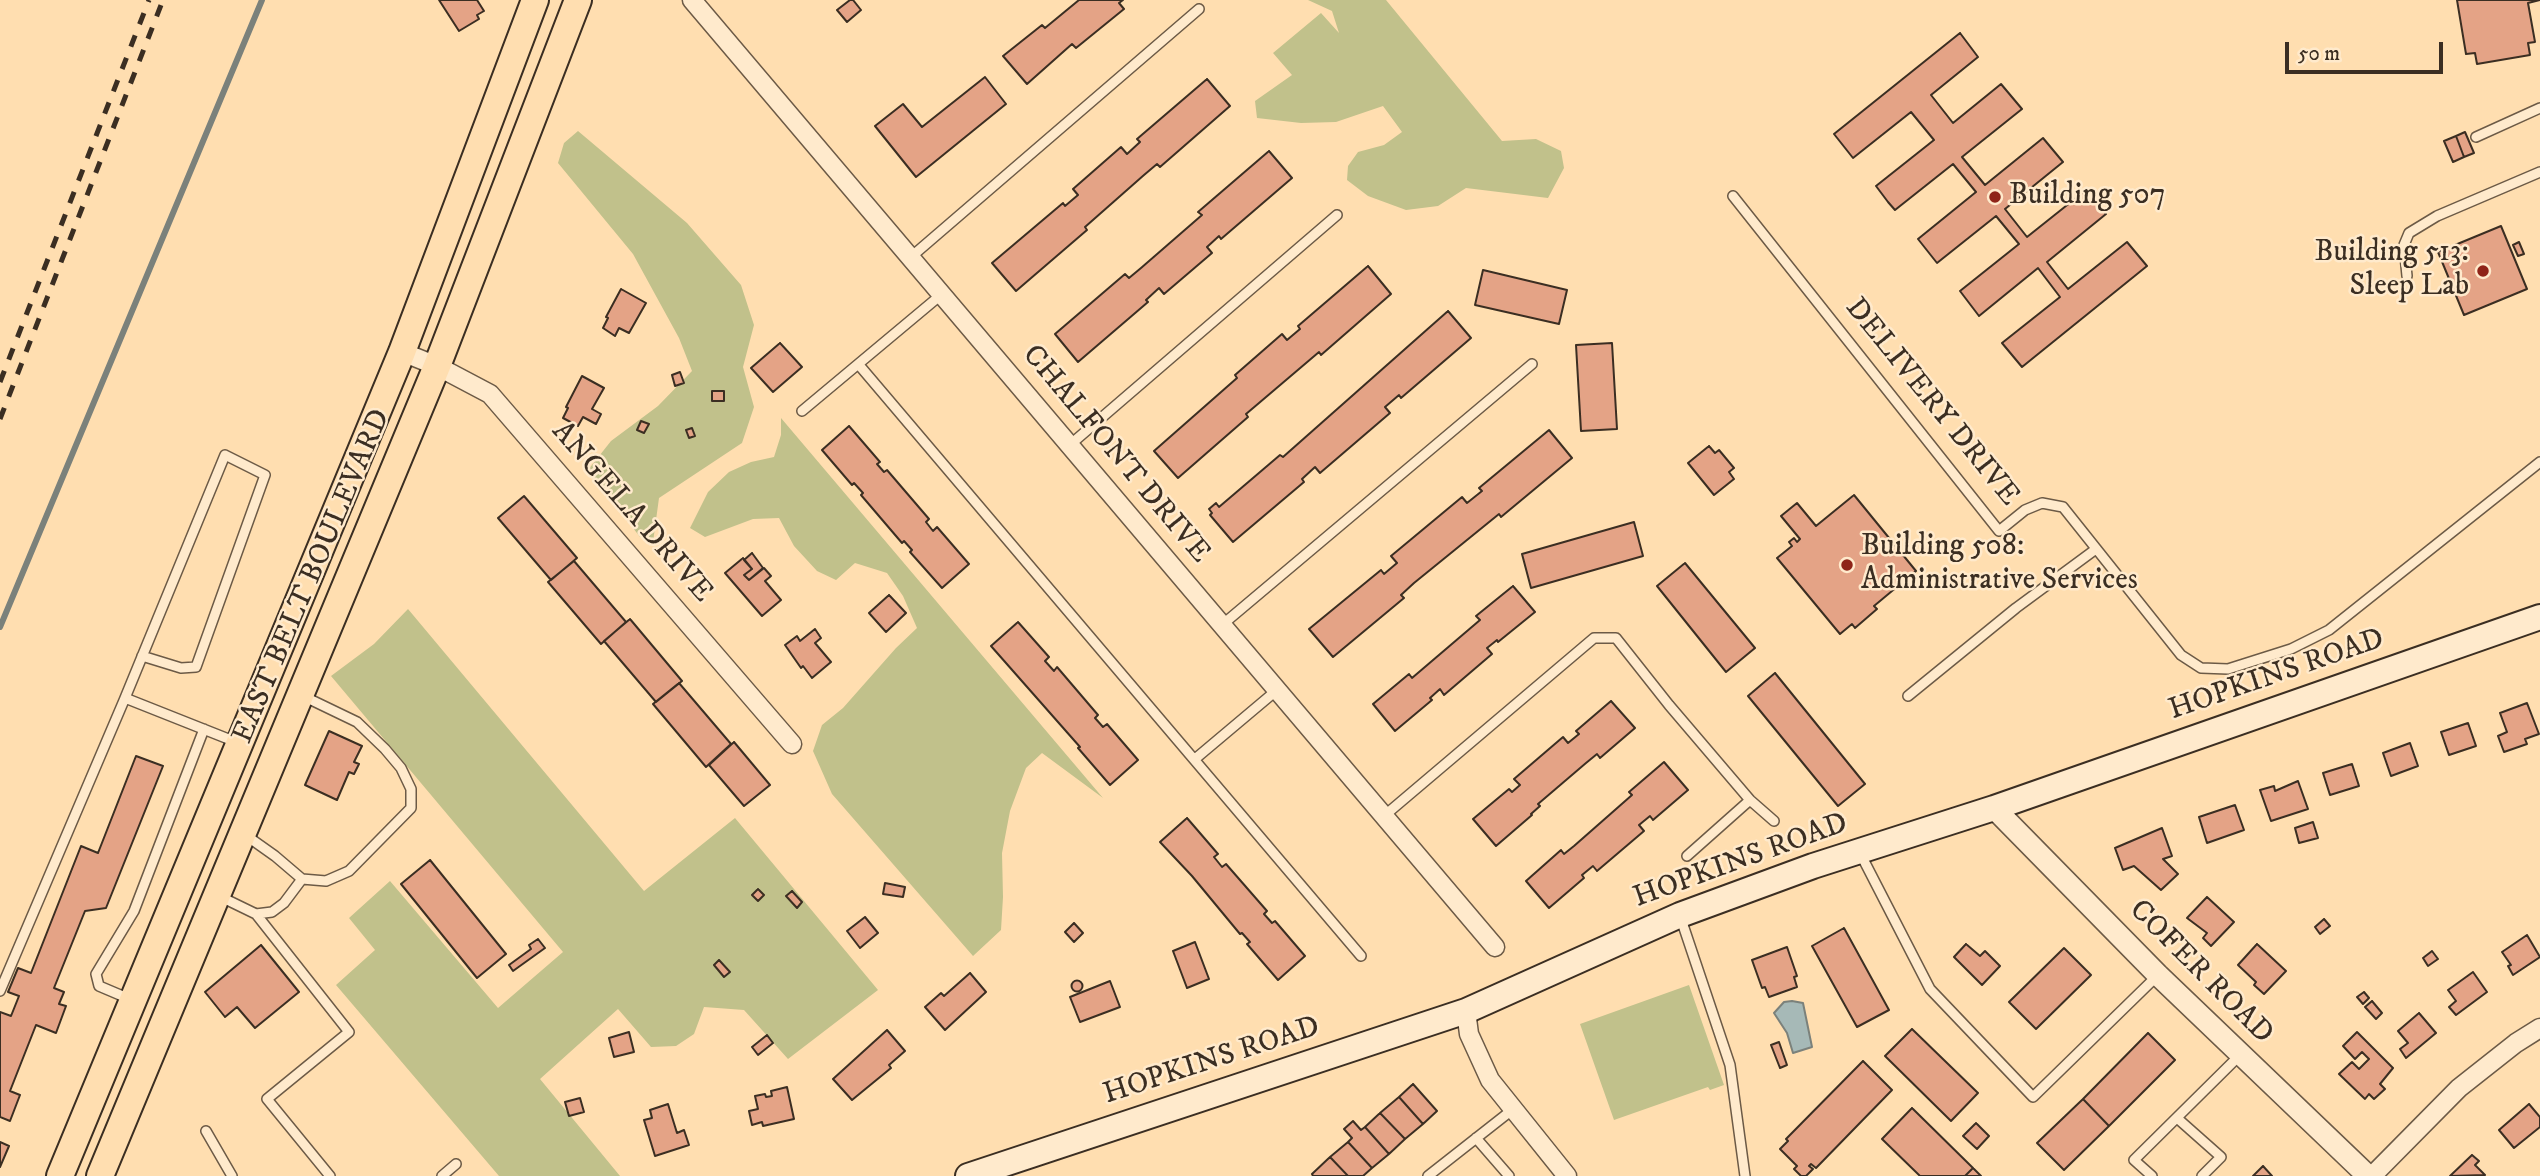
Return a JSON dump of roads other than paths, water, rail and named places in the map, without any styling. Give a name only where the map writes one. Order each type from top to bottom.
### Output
[{"type":"main road","name":"EAST BELT BOULEVARD","points":[[60,1176],[402,352],[535,0]]},
{"type":"main road","name":"EAST BELT BOULEVARD","points":[[100,1176],[437,366],[578,0]]},
{"type":"main road","name":"HOPKINS ROAD","points":[[968,1176],[1466,1011],[1680,915],[2540,617]]},
{"type":"street","name":"CHALFONT DRIVE","points":[[692,0],[1495,947]]},
{"type":"street","name":"ANGELA DRIVE","points":[[402,352],[437,366],[490,394],[792,744]]},
{"type":"street","name":"COFER ROAD","points":[[1994,808],[2158,975],[2370,1176]]},
{"type":"street","points":[[1466,1011],[1469,1034],[1490,1080],[1567,1176]]},
{"type":"street","points":[[2370,1176],[2459,1088],[2516,1043],[2540,1028]]},
{"type":"lane","points":[[911,257],[1199,9]]},
{"type":"lane","points":[[2476,137],[2540,108]]},
{"type":"lane","points":[[2407,276],[2404,245],[2409,233],[2437,216],[2540,172]]},
{"type":"lane","name":"DELIVERY DRIVE","points":[[1733,196],[1999,531],[2025,510],[2042,503],[2063,507],[2181,655],[2201,668],[2228,669],[2291,649],[2329,630],[2540,461]]},
{"type":"lane","points":[[1071,444],[1337,215]]},
{"type":"lane","points":[[802,411],[942,294]]},
{"type":"lane","points":[[1222,625],[1532,364]]},
{"type":"lane","points":[[859,365],[1361,956]]},
{"type":"lane","points":[[0,991],[225,455],[265,475],[196,667],[181,668],[142,656]]},
{"type":"lane","points":[[1909,696],[2016,608],[2096,549]]},
{"type":"lane","points":[[1384,816],[1594,638],[1616,638],[1750,800],[1774,821]]},
{"type":"lane","points":[[1195,759],[1277,690]]},
{"type":"lane","points":[[242,833],[275,856],[302,880],[326,881],[349,871],[411,808],[411,789],[393,758],[357,722],[300,694]]},
{"type":"lane","points":[[125,698],[240,744]]},
{"type":"lane","points":[[133,1000],[99,986],[96,974],[134,911],[204,729]]},
{"type":"lane","points":[[1687,856],[1750,800]]},
{"type":"lane","points":[[1860,851],[1930,989],[2033,1097],[2158,975]]},
{"type":"lane","points":[[256,914],[272,912],[284,903],[302,880]]},
{"type":"lane","points":[[217,894],[256,914],[349,1032],[267,1099],[330,1176]]},
{"type":"lane","points":[[1680,915],[1730,1065],[1745,1176]]},
{"type":"lane","points":[[2152,1176],[2134,1160],[2240,1055]]},
{"type":"lane","points":[[1428,1176],[1512,1110]]},
{"type":"lane","points":[[2177,1118],[2221,1157],[2202,1176]]},
{"type":"lane","points":[[206,1131],[232,1176]]},
{"type":"lane","points":[[1476,1138],[1509,1176]]},
{"type":"lane","points":[[442,1176],[456,1164]]},
{"type":"waterway","points":[[0,627],[262,0]]},
{"type":"railway","points":[[0,382],[149,0]]},
{"type":"railway","points":[[0,419],[163,0]]},
{"type":"place","name":"Building 507","points":[[1995,197]]},
{"type":"place","name":"Building 513: Sleep Lab","points":[[2483,271]]},
{"type":"place","name":"Building 508: Administrative Services","points":[[1847,565]]}]
